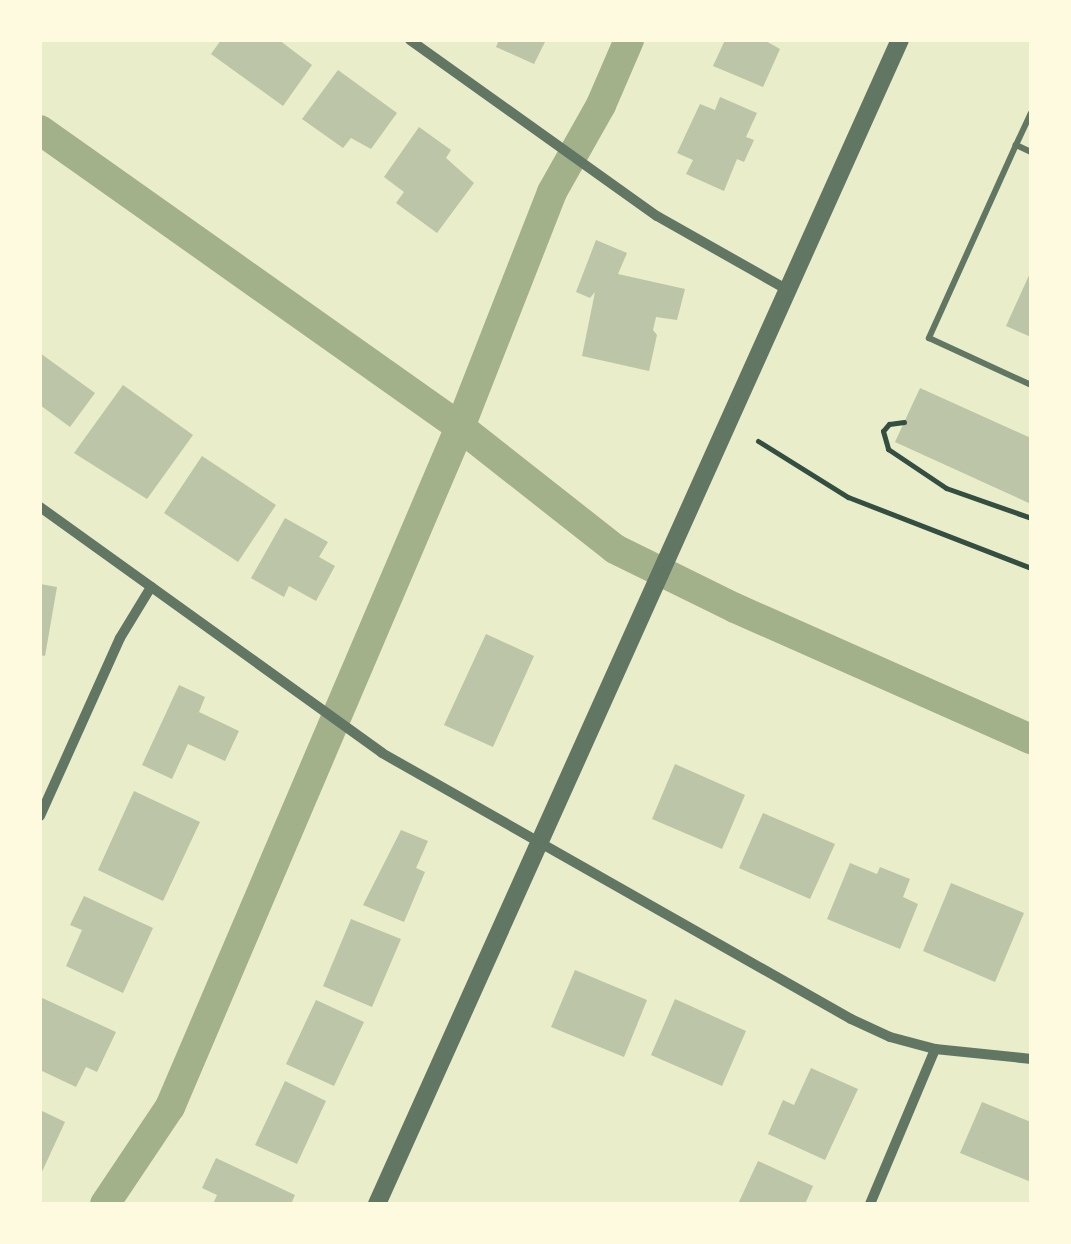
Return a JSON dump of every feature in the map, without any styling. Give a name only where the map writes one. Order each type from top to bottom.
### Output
[{"type":"street","points":[[410,40],[657,216],[786,289]]},
{"type":"street","points":[[377,1204],[900,40]]},
{"type":"street","points":[[40,506],[382,753],[454,798],[540,840],[851,1020],[890,1037],[935,1048],[1031,1059]]},
{"type":"street","points":[[40,816],[120,638],[151,587]]},
{"type":"street","points":[[870,1204],[935,1048]]},
{"type":"lane","points":[[1031,113],[929,338],[1031,385]]},
{"type":"lane","points":[[1016,145],[1031,152]]},
{"type":"path","points":[[904,422],[889,424],[883,431],[888,449],[946,488],[1031,518]]},
{"type":"path","points":[[758,441],[848,497],[1031,568]]},
{"type":"building","points":[[221,40],[279,40],[312,65],[283,106],[211,54]]},
{"type":"building","points":[[499,40],[546,40],[534,64],[496,47]]},
{"type":"building","points":[[725,40],[764,40],[780,49],[763,87],[713,66]]},
{"type":"building","points":[[338,70],[397,113],[371,149],[351,138],[343,148],[302,119]]},
{"type":"building","points":[[720,97],[757,113],[746,137],[754,140],[744,162],[737,159],[724,191],[686,174],[693,160],[677,153],[700,104],[715,110]]},
{"type":"building","points":[[419,127],[451,150],[446,158],[474,183],[437,233],[396,203],[404,192],[384,177]]},
{"type":"building","points":[[596,240],[627,253],[618,274],[685,289],[677,320],[656,317],[653,330],[657,335],[649,371],[582,356],[595,292],[590,298],[576,292]]},
{"type":"building","points":[[1031,271],[1031,337],[1006,326]]},
{"type":"building","points":[[40,353],[95,393],[70,427],[40,405]]},
{"type":"building","points":[[123,385],[193,435],[147,499],[74,453]]},
{"type":"building","points":[[920,388],[1031,438],[1031,504],[895,442]]},
{"type":"building","points":[[202,456],[276,505],[238,562],[164,513]]},
{"type":"building","points":[[285,518],[328,542],[319,557],[335,566],[316,601],[289,586],[284,597],[251,578]]},
{"type":"building","points":[[40,584],[57,587],[45,656],[40,655]]},
{"type":"building","points":[[486,634],[534,656],[493,747],[444,725]]},
{"type":"building","points":[[179,685],[205,697],[199,712],[239,731],[225,761],[188,744],[172,779],[142,765]]},
{"type":"building","points":[[675,764],[745,795],[722,849],[652,819]]},
{"type":"building","points":[[134,791],[200,822],[163,901],[98,870]]},
{"type":"building","points":[[763,813],[835,844],[810,899],[739,868]]},
{"type":"building","points":[[401,830],[428,841],[416,868],[425,872],[404,922],[363,905]]},
{"type":"building","points":[[850,863],[877,874],[880,867],[910,879],[903,897],[918,904],[900,949],[827,919]]},
{"type":"building","points":[[951,883],[1024,913],[995,982],[923,951]]},
{"type":"building","points":[[84,896],[153,928],[123,993],[66,966],[82,930],[70,925]]},
{"type":"building","points":[[351,919],[401,939],[372,1007],[323,986]]},
{"type":"building","points":[[575,970],[647,1000],[624,1057],[551,1027]]},
{"type":"building","points":[[40,997],[116,1032],[97,1072],[86,1067],[76,1087],[40,1070]]},
{"type":"building","points":[[675,999],[746,1031],[722,1086],[651,1055]]},
{"type":"building","points":[[316,1000],[364,1022],[334,1086],[286,1064]]},
{"type":"building","points":[[811,1068],[858,1089],[825,1160],[768,1134],[783,1100],[794,1105]]},
{"type":"building","points":[[285,1081],[326,1101],[297,1164],[255,1145]]},
{"type":"building","points":[[982,1102],[1031,1122],[1031,1182],[960,1153]]},
{"type":"building","points":[[40,1110],[65,1122],[40,1176]]},
{"type":"building","points":[[216,1158],[295,1195],[291,1204],[213,1204],[217,1195],[202,1188]]},
{"type":"building","points":[[758,1161],[813,1186],[805,1204],[738,1204]]},
{"type":"waterway","points":[[105,1204],[170,1107],[460,427],[552,192],[601,105],[629,40]]},
{"type":"waterway","points":[[40,130],[460,427],[615,549],[735,608],[1031,739]]}]
